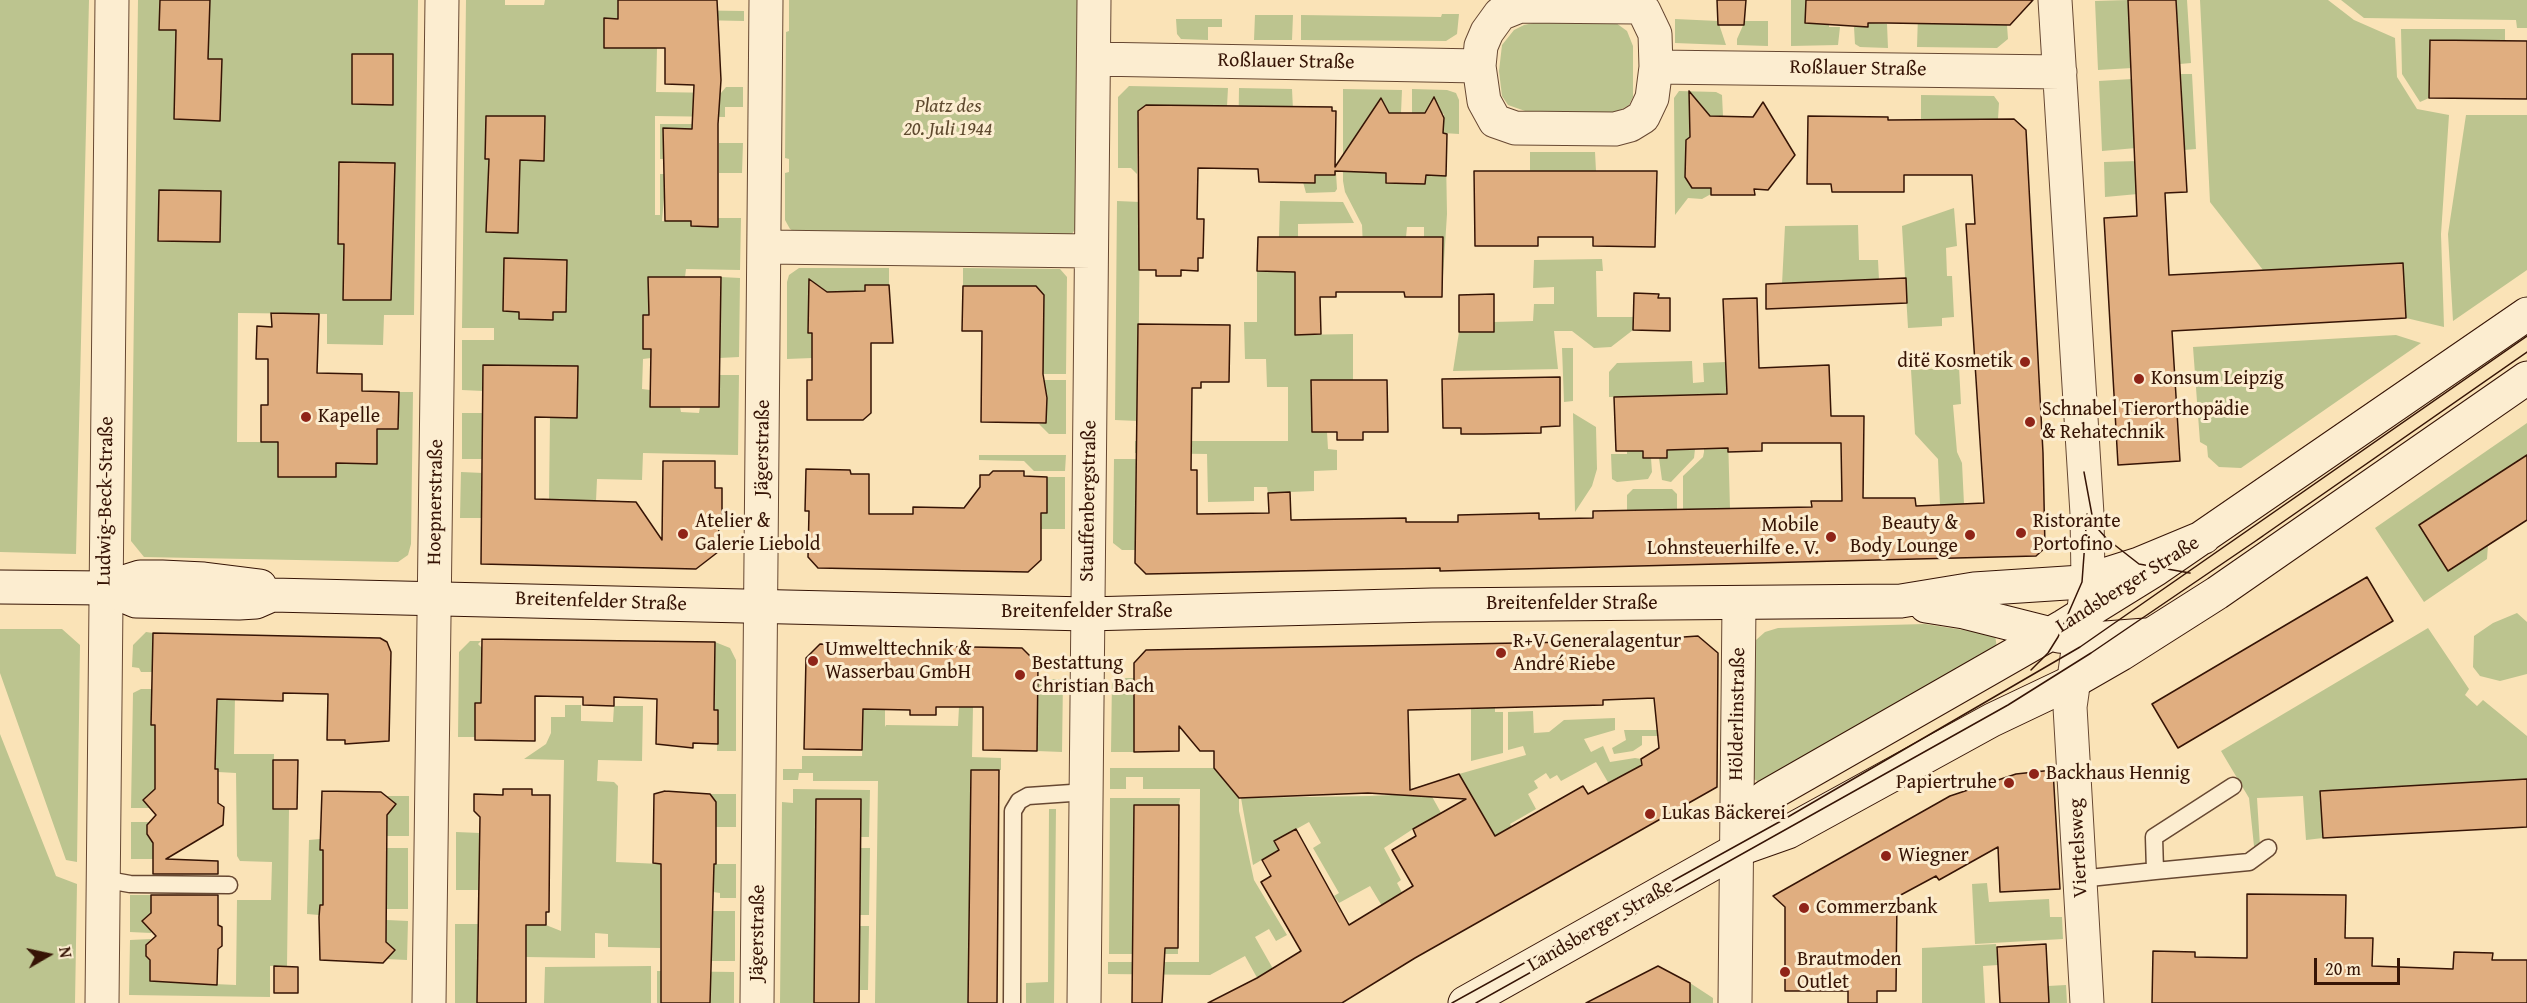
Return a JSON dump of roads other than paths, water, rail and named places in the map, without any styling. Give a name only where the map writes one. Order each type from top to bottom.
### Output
[{"type":"street","name":"Ludwig-Beck-Straße","points":[[102,1003],[112,0]]},
{"type":"street","name":"Hoepnerstraße","points":[[429,1003],[442,0]]},
{"type":"street","name":"Jägerstraße","points":[[757,1003],[763,607],[766,0]]},
{"type":"street","name":"Stauffenbergstraße","points":[[1084,1003],[1094,0]]},
{"type":"street","points":[[2055,0],[2060,72]]},
{"type":"street","points":[[1642,4],[1655,34],[1656,67],[1652,98],[1643,117],[1630,125],[1615,129],[1515,128],[1495,121],[1487,109],[1479,66],[1481,46],[1487,32],[1500,15],[1520,6],[1642,4]]},
{"type":"street","name":"Roßlauer Straße","points":[[1094,59],[1479,66]]},
{"type":"street","name":"Roßlauer Straße","points":[[1656,67],[2060,72]]},
{"type":"street","name":"Viertelsweg","points":[[2060,72],[2087,514],[2088,580],[2071,629],[2074,681],[2071,718],[2087,1003]]},
{"type":"street","points":[[766,247],[1091,251]]},
{"type":"street","name":"Landsberger Straße","points":[[1737,850],[1756,804],[1767,796],[2071,629],[2527,314]]},
{"type":"street","name":"Landsberger Straße","points":[[1465,1003],[1737,850],[1788,832],[1992,720],[2074,681],[2154,634],[2424,451],[2527,378]]},
{"type":"street","name":"Breitenfelder Straße","points":[[0,587],[105,588],[121,581],[140,577],[169,577],[238,582],[260,586],[272,595],[1087,614],[1432,605],[1901,602],[1974,589],[2088,580],[2139,564],[2204,537]]},
{"type":"street","name":"Breitenfelder Straße","points":[[1901,602],[2071,629]]},
{"type":"street","name":"Hölderlinstraße","points":[[1735,1003],[1739,604]]},
{"type":"street","points":[[2071,629],[2154,634]]},
{"type":"lane","points":[[2155,871],[2154,837],[2233,786]]},
{"type":"lane","points":[[1012,1003],[1013,811],[1019,801],[1028,796],[1086,792]]},
{"type":"lane","points":[[2080,879],[2249,862],[2268,849]]},
{"type":"lane","points":[[102,879],[130,884],[229,885]]},
{"type":"tram line","points":[[1452,1003],[1781,821],[2080,647],[2527,336]]},
{"type":"tram line","points":[[2257,540],[2527,352]]},
{"type":"tram line","points":[[2084,472],[2092,515],[2098,529],[2107,539],[2139,564],[2190,573]]},
{"type":"tram line","points":[[2031,670],[2048,653],[2058,637],[2082,582],[2087,514]]},
{"type":"tram line","points":[[1476,1003],[2008,705],[2091,653],[2263,536]]},
{"type":"place","name":"ditë Kosmetik","points":[[2025,362]]},
{"type":"place","name":"Konsum Leipzig","points":[[2139,379]]},
{"type":"place","name":"Kapelle","points":[[306,417]]},
{"type":"place","name":"Schnabel Tierorthopädie & Rehatechnik","points":[[2030,422]]},
{"type":"place","name":"Ristorante Portofino","points":[[2021,533]]},
{"type":"place","name":"Atelier & Galerie Liebold","points":[[683,534]]},
{"type":"place","name":"Beauty & Body Lounge","points":[[1970,535]]},
{"type":"place","name":"Mobile Lohnsteuerhilfe e. V.","points":[[1831,537]]},
{"type":"place","name":"R+V Generalagentur André Riebe","points":[[1501,653]]},
{"type":"place","name":"Umwelttechnik & Wasserbau GmbH","points":[[813,661]]},
{"type":"place","name":"Bestattung Christian Bach","points":[[1020,675]]},
{"type":"place","name":"Backhaus Hennig","points":[[2034,774]]},
{"type":"place","name":"Papiertruhe","points":[[2009,783]]},
{"type":"place","name":"Lukas Bäckerei","points":[[1650,814]]},
{"type":"place","name":"Wiegner","points":[[1886,856]]},
{"type":"place","name":"Commerzbank","points":[[1804,908]]},
{"type":"place","name":"Brautmoden Outlet","points":[[1785,972]]},
{"type":"park label","name":"Platz des 20. Juli 1944","points":[[948,118]]}]
